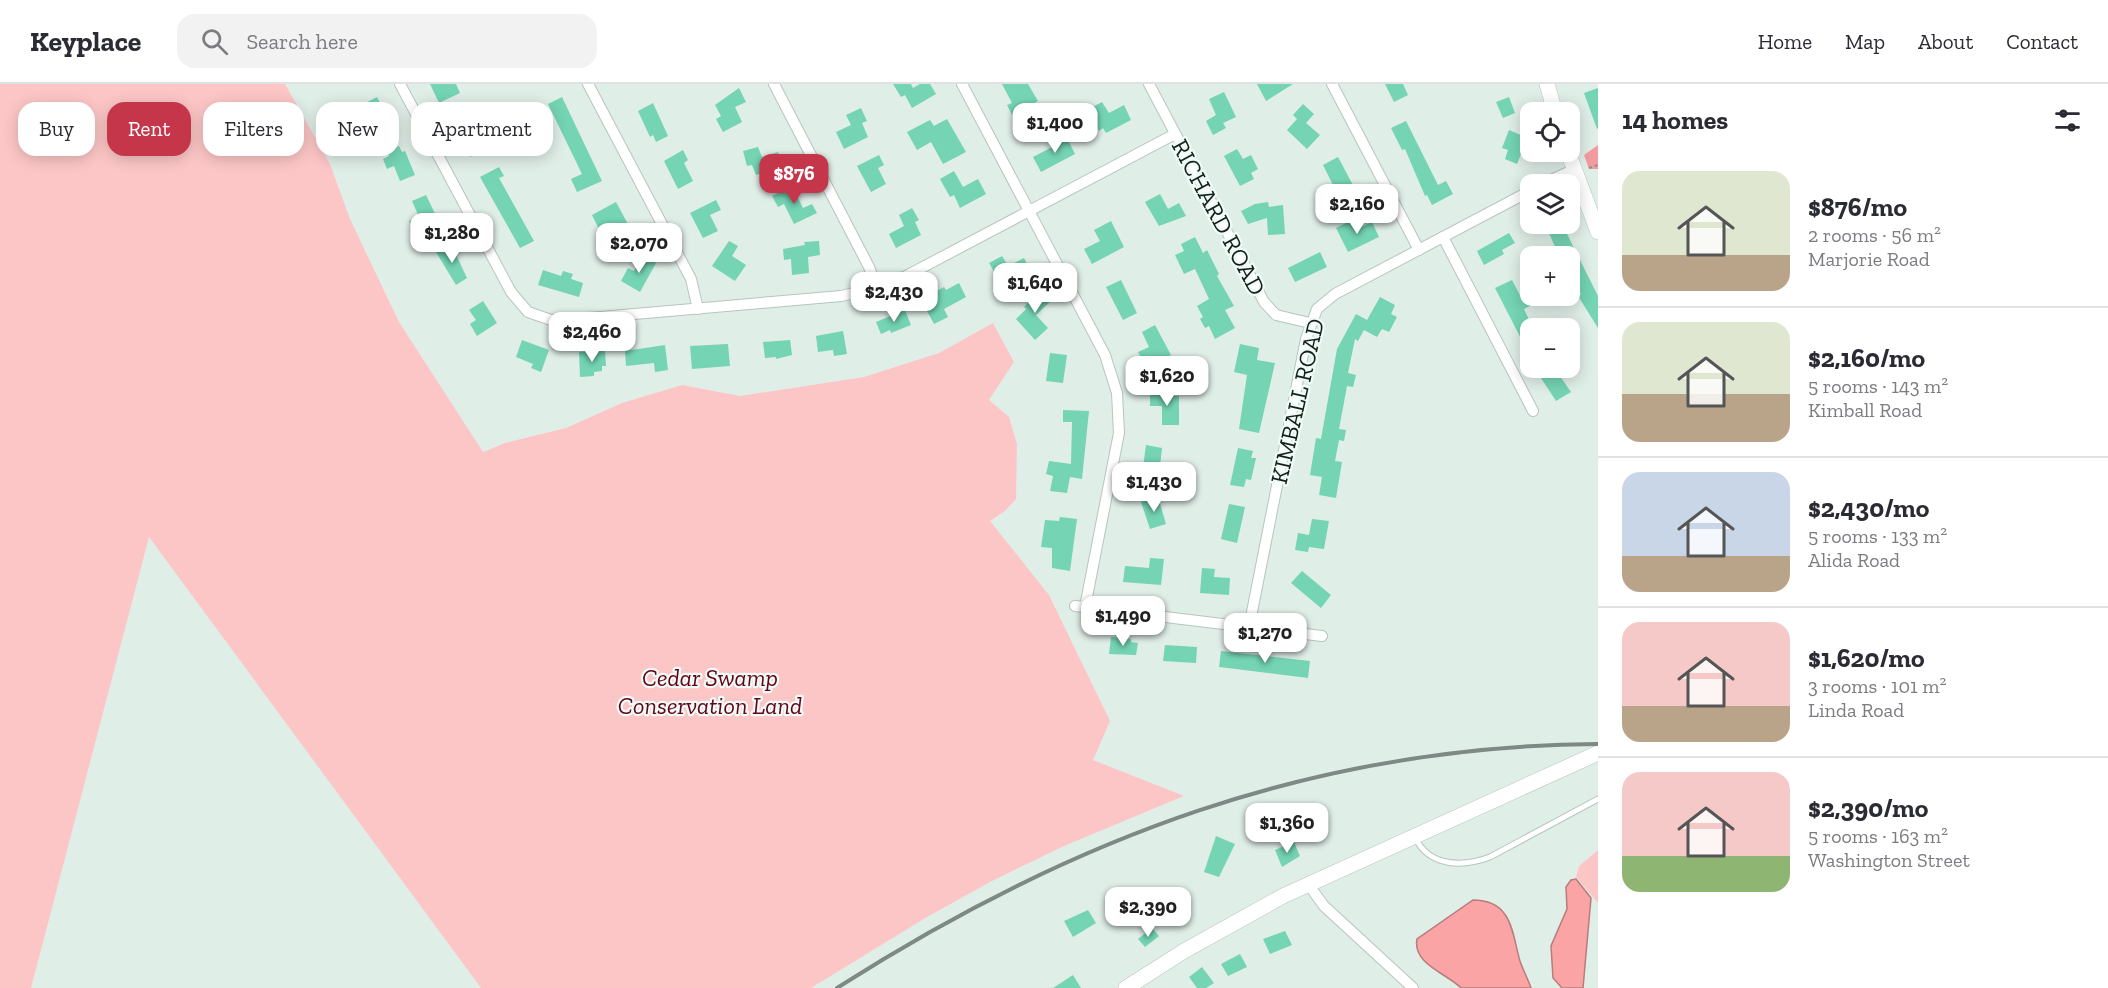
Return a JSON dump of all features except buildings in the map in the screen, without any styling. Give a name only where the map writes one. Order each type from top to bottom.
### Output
[{"type":"main road","points":[[1547,84],[1552,102]]},
{"type":"main road","points":[[1571,162],[1598,232]]},
{"type":"main road","points":[[1126,988],[1224,928],[1308,884],[1598,753]]},
{"type":"street","points":[[400,84],[511,292],[528,312],[547,320],[562,321],[850,295],[877,288],[906,276],[1175,135]]},
{"type":"street","points":[[588,84],[691,279],[698,309]]},
{"type":"street","points":[[774,84],[869,267],[877,288]]},
{"type":"street","points":[[962,84],[1104,355],[1117,393],[1118,443],[1080,607],[1322,636]]},
{"type":"street","name":"RICHARD ROAD","points":[[1149,84],[1267,307],[1282,317],[1310,323]]},
{"type":"street","points":[[1332,84],[1419,250]]},
{"type":"street","points":[[1564,174],[1573,170]]},
{"type":"street","name":"KIMBALL ROAD","points":[[1250,627],[1310,323],[1317,309],[1328,299],[1520,196]]},
{"type":"street","points":[[1443,237],[1533,411]]},
{"type":"street","points":[[1308,884],[1324,906],[1413,988]]},
{"type":"lane","points":[[1414,836],[1421,849],[1430,857],[1444,862],[1474,862],[1490,857],[1598,799]]},
{"type":"green space","name":"Cedar Swamp Conservation Land","points":[[0,84],[285,84],[295,102],[203,102],[203,156],[304,156],[304,118],[316,139],[316,156],[326,156],[330,164],[350,219],[399,322],[483,452],[505,443],[566,428],[622,403],[682,385],[740,396],[864,377],[939,353],[993,323],[1014,362],[989,400],[1009,417],[1017,444],[1016,499],[1005,511],[990,521],[1049,595],[1110,721],[1093,760],[1184,796],[1064,846],[992,881],[927,917],[811,988],[481,988],[149,537],[31,988],[0,988]]},
{"type":"green space","points":[[1598,850],[1598,903],[1576,877],[1579,866]]},
{"type":"shaded area","points":[[1598,145],[1598,169],[1589,169],[1584,155]]},
{"type":"shaded area","points":[[1576,879],[1591,898],[1583,988],[1562,988],[1553,978],[1551,946],[1567,909],[1566,887],[1571,880]]},
{"type":"shaded area","points":[[1473,900],[1496,906],[1503,912],[1512,930],[1520,961],[1531,988],[1461,988],[1432,968],[1420,955],[1417,939]]},
{"type":"railway","points":[[837,988],[926,934],[1016,886],[1107,845],[1200,810],[1295,782],[1393,762],[1494,749],[1598,744]]}]
